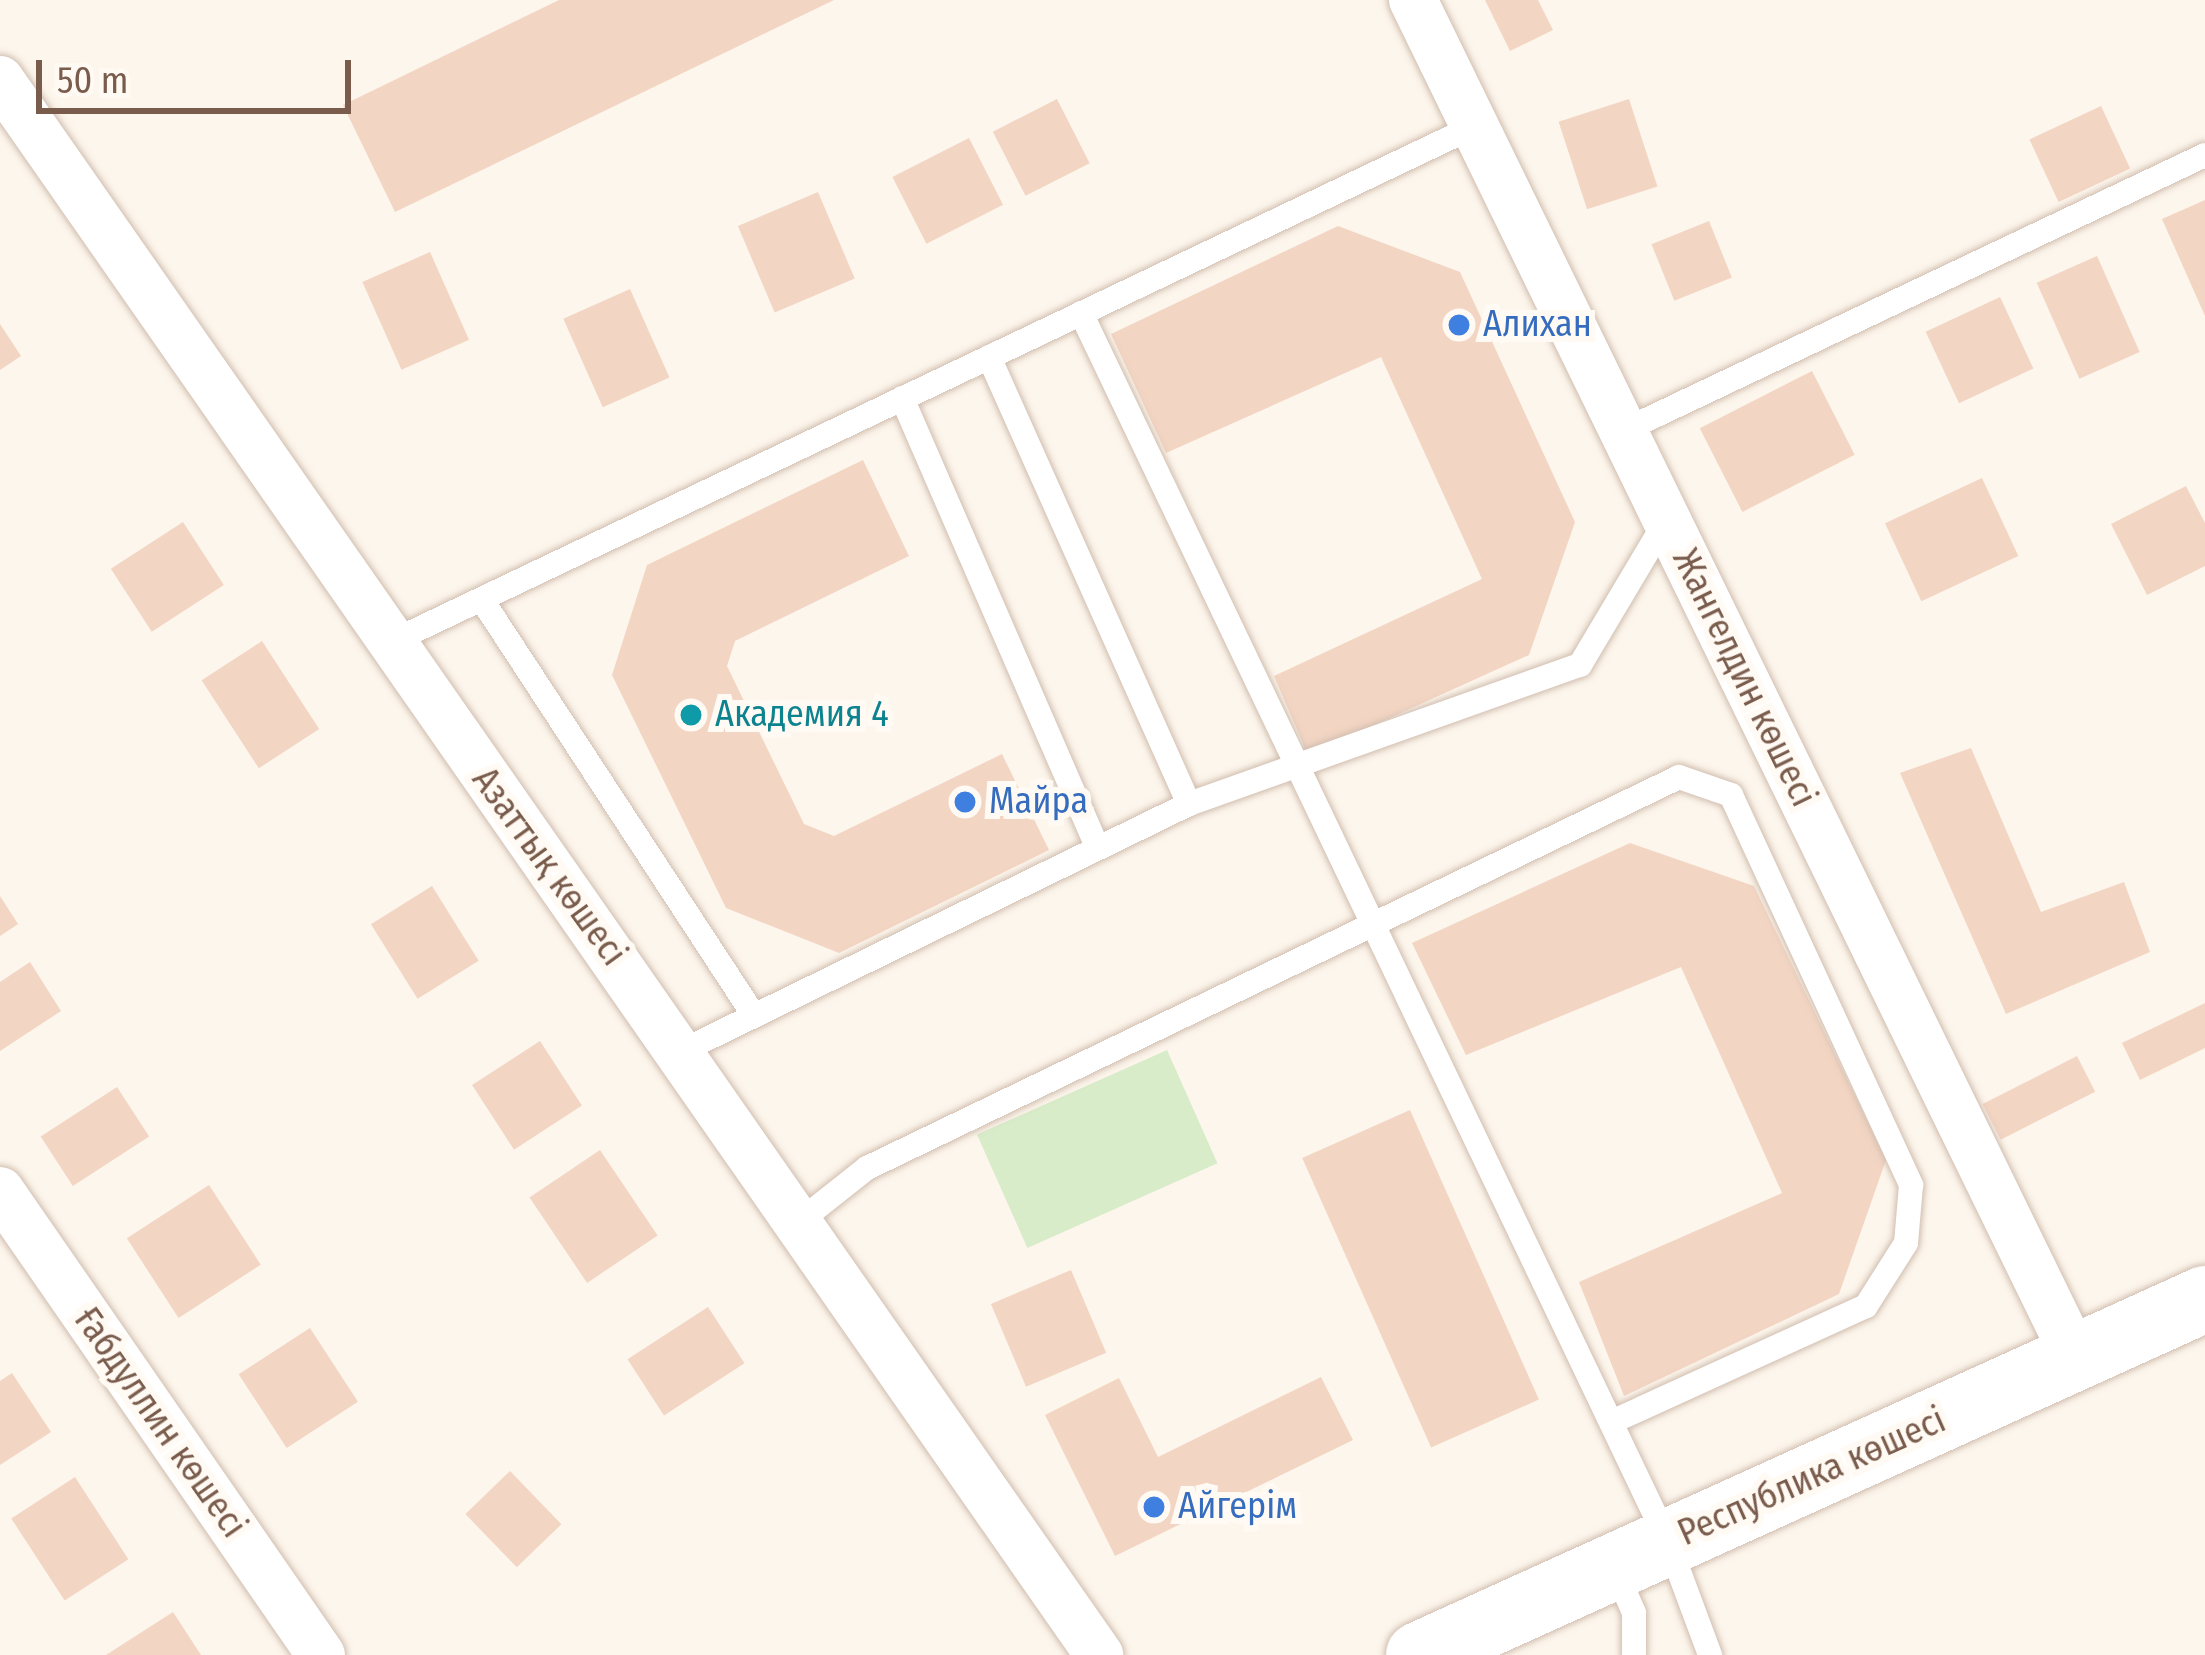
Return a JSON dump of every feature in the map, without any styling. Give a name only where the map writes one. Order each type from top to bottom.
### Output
[{"type":"main road","name":"Республика көшесі","points":[[1419,1655],[2205,1299]]},
{"type":"street","name":"Жангелдин көшесі","points":[[1413,0],[2075,1357]]},
{"type":"street","name":"Азаттық көшесі","points":[[0,80],[386,644],[684,1050],[795,1225],[1099,1655]]},
{"type":"street","name":"Ғабдуллин көшесі","points":[[0,1191],[321,1655]]},
{"type":"lane","points":[[386,644],[484,603],[1473,127]]},
{"type":"lane","points":[[1623,431],[2205,154]]},
{"type":"lane","points":[[1081,314],[1611,1422],[1641,1554],[1634,1655]]},
{"type":"lane","points":[[988,357],[1189,804]]},
{"type":"lane","points":[[902,398],[1097,847]]},
{"type":"lane","points":[[684,1050],[1189,804],[1299,772],[1580,665],[1666,520]]},
{"type":"lane","points":[[484,603],[754,1016]]},
{"type":"lane","points":[[795,1225],[867,1168],[1371,918],[1678,776],[1731,795],[1911,1185],[1906,1243],[1866,1306],[1611,1422]]},
{"type":"lane","points":[[1641,1554],[1710,1655]]},
{"type":"green space","points":[[1167,1050],[1217,1163],[1027,1248],[977,1135]]},
{"type":"building","points":[[559,0],[834,0],[395,212],[343,105]]},
{"type":"building","points":[[1485,0],[1538,0],[1553,30],[1510,51]]},
{"type":"building","points":[[1057,99],[1090,163],[1026,196],[993,132]]},
{"type":"building","points":[[1629,99],[1657,186],[1587,209],[1559,122]]},
{"type":"building","points":[[2101,106],[2130,169],[2059,202],[2029,139]]},
{"type":"building","points":[[969,138],[1003,205],[926,244],[892,177]]},
{"type":"building","points":[[818,192],[855,279],[775,313],[738,226]]},
{"type":"building","points":[[2205,200],[2205,316],[2162,219]]},
{"type":"building","points":[[1709,221],[1732,278],[1674,301],[1652,244]]},
{"type":"building","points":[[1338,226],[1460,272],[1575,522],[1529,655],[1308,755],[1274,676],[1482,579],[1381,357],[1166,453],[1111,334]]},
{"type":"building","points":[[430,252],[469,340],[401,370],[362,282]]},
{"type":"building","points":[[2097,256],[2140,352],[2079,379],[2037,283]]},
{"type":"building","points":[[630,289],[669,378],[603,407],[563,319]]},
{"type":"building","points":[[2000,297],[2033,369],[1959,403],[1926,332]]},
{"type":"building","points":[[0,324],[21,356],[0,370]]},
{"type":"building","points":[[1812,371],[1855,455],[1742,512],[1700,428]]},
{"type":"building","name":"Академия 4","points":[[863,460],[909,556],[735,641],[727,666],[804,824],[834,836],[1002,754],[1049,850],[839,953],[726,908],[612,675],[647,565]]},
{"type":"building","points":[[1982,478],[2018,556],[1921,601],[1885,523]]},
{"type":"building","points":[[2186,486],[2205,523],[2205,566],[2147,595],[2111,524]]},
{"type":"building","points":[[183,522],[224,585],[152,632],[111,569]]},
{"type":"building","points":[[262,641],[319,729],[259,768],[202,680]]},
{"type":"building","points":[[1971,748],[2041,912],[2124,882],[2150,952],[2006,1014],[1900,773]]},
{"type":"building","points":[[1630,843],[1754,886],[1886,1160],[1839,1294],[1624,1396],[1579,1282],[1782,1193],[1681,967],[1466,1055],[1412,943]]},
{"type":"building","points":[[432,886],[479,961],[418,999],[371,924]]},
{"type":"building","points":[[0,896],[18,924],[0,936]]},
{"type":"building","points":[[30,962],[61,1011],[0,1051],[0,982]]},
{"type":"building","points":[[2205,1003],[2205,1048],[2140,1080],[2122,1043]]},
{"type":"building","points":[[540,1041],[582,1106],[514,1150],[472,1085]]},
{"type":"building","points":[[2077,1056],[2095,1092],[2001,1140],[1983,1104]]},
{"type":"building","points":[[117,1087],[149,1136],[73,1186],[41,1137]]},
{"type":"building","points":[[1410,1110],[1539,1400],[1431,1448],[1302,1158]]},
{"type":"building","points":[[600,1150],[658,1235],[587,1283],[530,1198]]},
{"type":"building","points":[[209,1185],[261,1265],[179,1318],[127,1238]]},
{"type":"building","points":[[1071,1270],[1106,1353],[1026,1387],[991,1304]]},
{"type":"building","points":[[708,1307],[744,1363],[664,1415],[627,1359]]},
{"type":"building","points":[[310,1328],[358,1402],[287,1448],[239,1374]]},
{"type":"building","points":[[12,1373],[51,1432],[0,1465],[0,1381]]},
{"type":"building","name":"Айгерім","points":[[1321,1377],[1353,1440],[1115,1556],[1045,1415],[1119,1378],[1158,1457]]},
{"type":"building","points":[[510,1471],[561,1524],[517,1567],[465,1514]]},
{"type":"building","points":[[75,1477],[128,1559],[65,1601],[11,1518]]},
{"type":"building","points":[[173,1612],[201,1655],[106,1655]]},
{"type":"place","name":"Алихан","points":[[1459,325]]},
{"type":"place","name":"Академия 4","points":[[691,715]]},
{"type":"place","name":"Майра","points":[[965,802]]},
{"type":"place","name":"Айгерім","points":[[1154,1507]]}]
